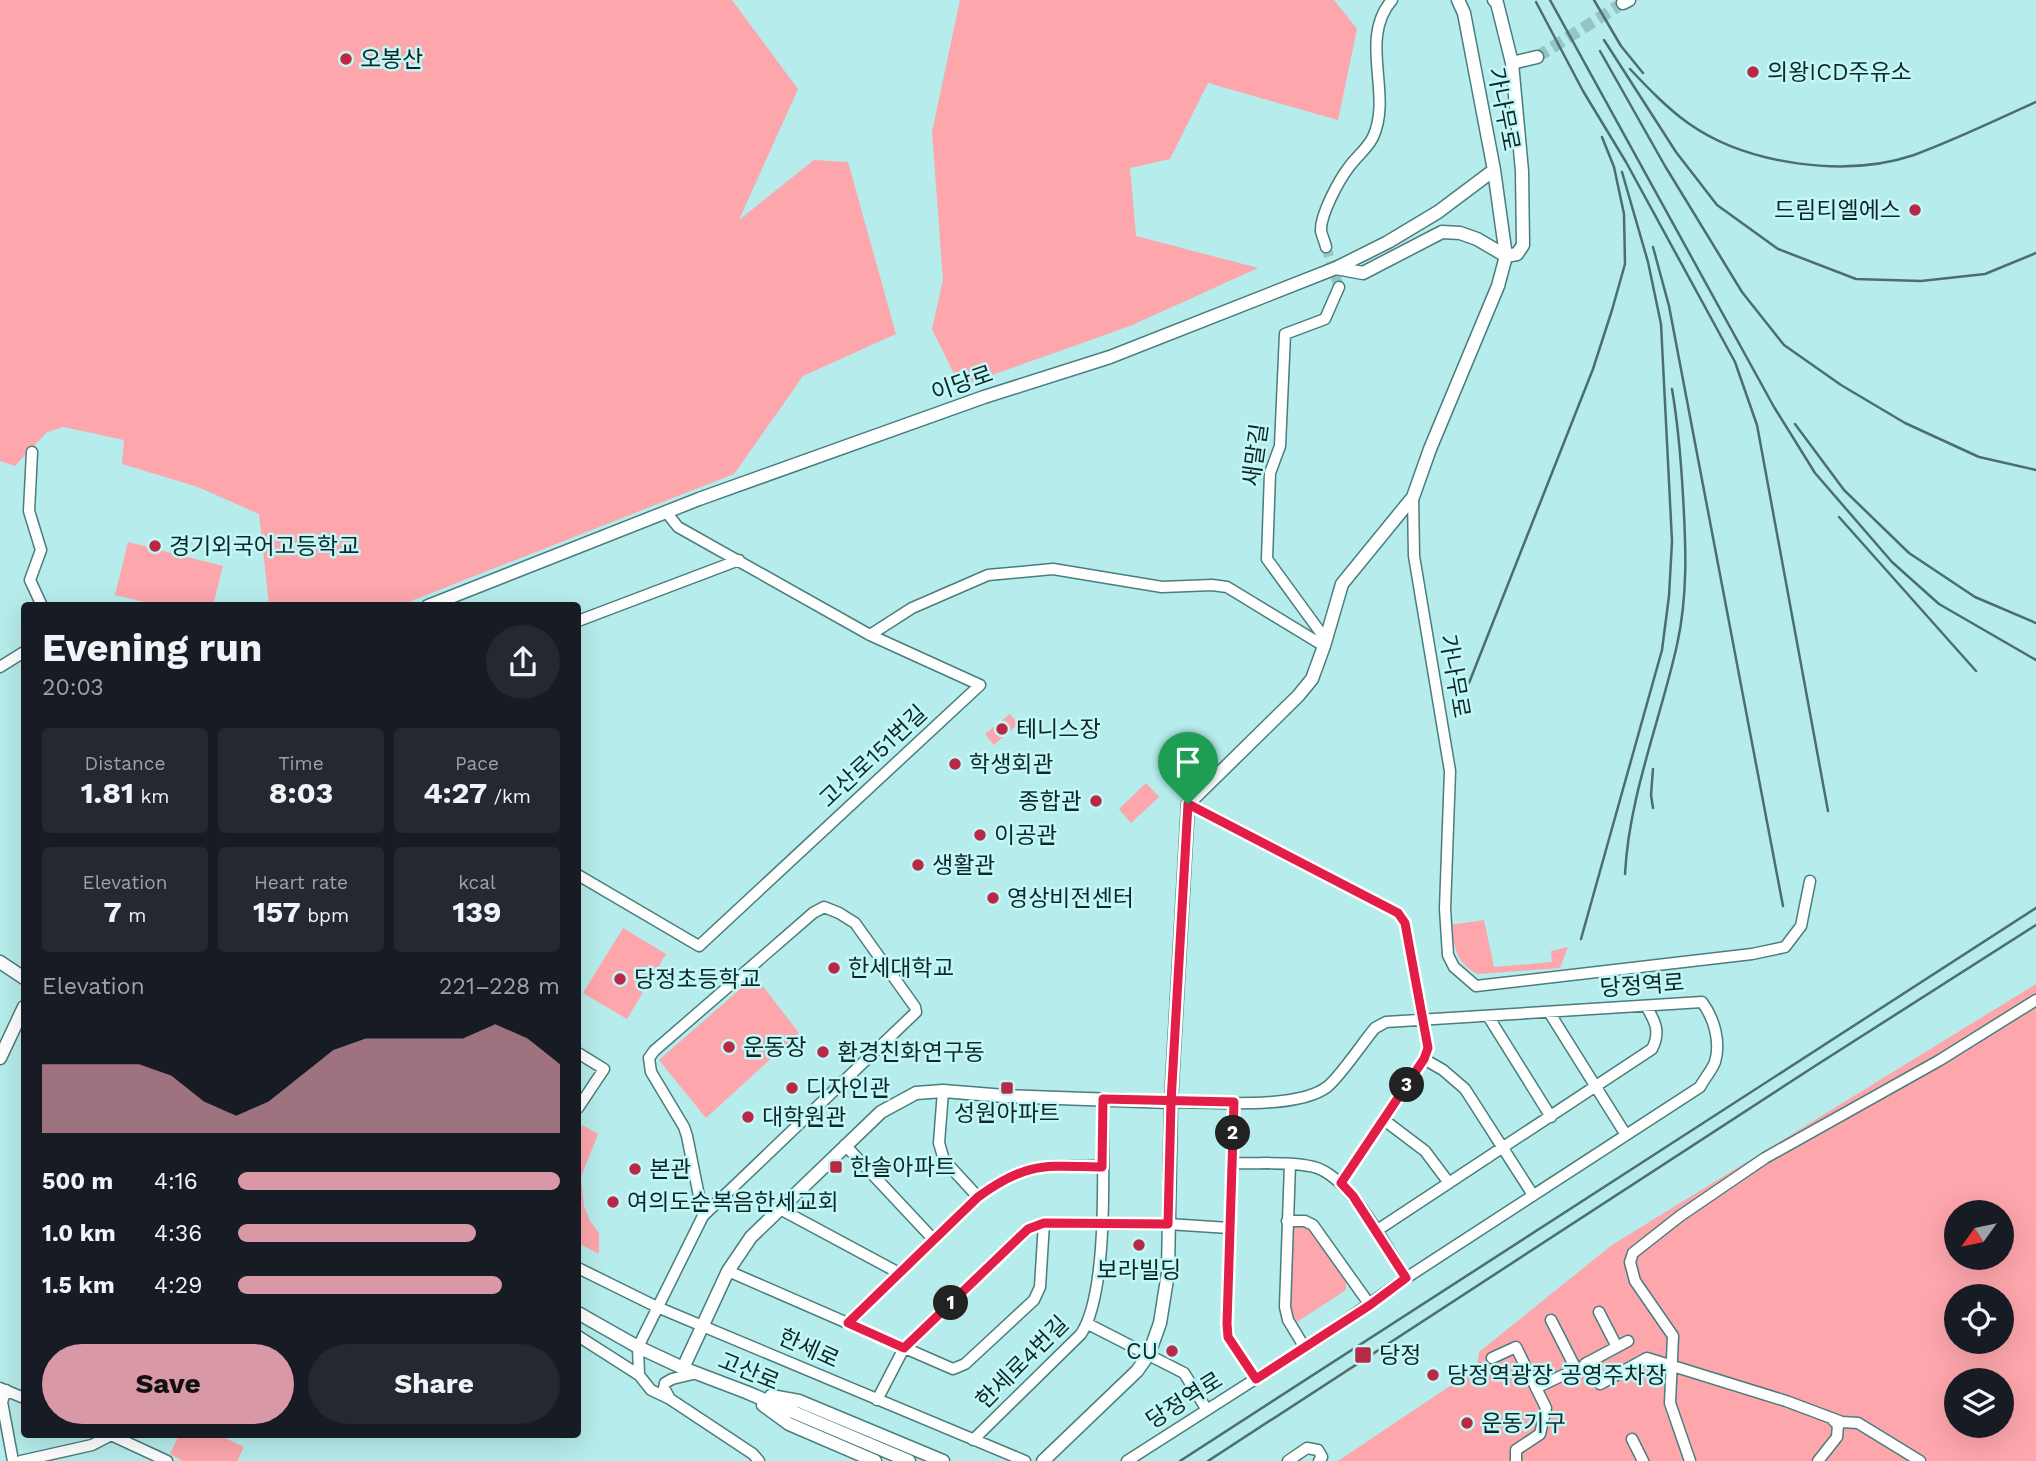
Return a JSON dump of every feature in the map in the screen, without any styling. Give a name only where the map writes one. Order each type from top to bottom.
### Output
[{"type":"street","points":[[1326,247],[1321,230],[1330,200],[1347,169],[1373,138],[1379,112],[1377,31],[1386,6],[1392,0]]},
{"type":"street","name":"가나무로","points":[[1458,0],[1464,13],[1494,170],[1506,257],[1498,286],[1430,449],[1413,497],[1413,556],[1450,771],[1446,909],[1448,955],[1454,967],[1476,986],[1752,954],[1785,947],[1801,926],[1810,881]]},
{"type":"street","points":[[1336,268],[1363,273],[1443,232],[1460,233],[1477,239],[1506,257],[1517,254],[1523,245],[1521,171],[1512,63],[1494,0]]},
{"type":"street","points":[[1512,63],[1537,57]]},
{"type":"street","name":"이당로","points":[[438,602],[666,512],[984,397],[1110,357],[1336,268],[1388,242],[1438,212],[1494,170]]},
{"type":"street","name":"새말길","points":[[1325,643],[1267,559],[1270,473],[1280,446],[1285,334],[1325,319],[1339,287]]},
{"type":"street","points":[[33,452],[29,511],[41,550],[30,579],[40,602]]},
{"type":"street","points":[[1043,1461],[1137,1371],[1149,1354],[1165,1302],[1171,1102],[1188,804],[1312,679],[1342,584],[1413,497]]},
{"type":"street","name":"고산로151번길","points":[[581,877],[699,946],[980,685],[870,635],[678,527],[666,512]]},
{"type":"street","points":[[581,620],[739,560]]},
{"type":"street","points":[[870,635],[912,608],[988,575],[1054,569],[1162,587],[1227,587],[1325,643]]},
{"type":"street","points":[[0,667],[21,654]]},
{"type":"street","points":[[1188,804],[1398,913],[1408,931],[1428,1048],[1424,1059],[1341,1183]]},
{"type":"street","points":[[639,1374],[638,1347],[703,1216],[916,1012],[855,923],[839,913],[824,907],[813,913],[653,1051],[649,1058],[651,1072],[684,1127],[703,1216]]},
{"type":"street","points":[[0,962],[21,976]]},
{"type":"street","points":[[1690,1461],[1671,1403],[1673,1336],[1635,1281],[1630,1262],[1633,1253],[1680,1216],[1765,1158],[1940,1060],[2036,1000]]},
{"type":"street","name":"당정역로","points":[[1126,1461],[1305,1348],[1406,1278],[1700,1087],[1715,1062],[1716,1032],[1709,1012],[1702,1002],[1386,1022],[1375,1028],[1327,1087],[1304,1098],[1281,1102],[1171,1102]]},
{"type":"street","points":[[1376,1231],[1653,1049],[1658,1039],[1656,1023],[1646,1006]]},
{"type":"street","points":[[1549,1012],[1626,1135]]},
{"type":"street","points":[[0,1058],[21,1013]]},
{"type":"street","points":[[1488,1016],[1551,1117]]},
{"type":"street","points":[[581,1055],[604,1069],[581,1104]]},
{"type":"street","points":[[1424,1059],[1443,1070],[1465,1089],[1533,1195]]},
{"type":"street","points":[[683,1368],[727,1271],[751,1237],[845,1145],[897,1101],[916,1093],[943,1091],[1171,1102]]},
{"type":"street","points":[[943,1091],[939,1143],[944,1160],[978,1197]]},
{"type":"street","name":"한세로4번길","points":[[973,1440],[1081,1335],[1088,1324],[1097,1291],[1102,1223],[1103,1099]]},
{"type":"street","points":[[1234,1102],[1228,1337],[1256,1379]]},
{"type":"street","points":[[1384,1120],[1425,1151],[1449,1183]]},
{"type":"street","points":[[845,1145],[933,1240]]},
{"type":"street","points":[[1233,1163],[1315,1167],[1341,1183],[1353,1196],[1406,1278]]},
{"type":"street","points":[[1290,1164],[1285,1307],[1288,1320],[1305,1348]]},
{"type":"street","points":[[848,1323],[978,1197],[1002,1180],[1039,1166],[1102,1167]]},
{"type":"street","points":[[780,1209],[899,1273]]},
{"type":"street","points":[[1287,1220],[1313,1224],[1370,1305]]},
{"type":"street","points":[[877,1401],[904,1348],[1028,1229],[1044,1223],[1168,1224],[1229,1228]]},
{"type":"street","points":[[727,1271],[953,1368],[965,1364],[1034,1300],[1040,1287],[1044,1223]]},
{"type":"street","name":"한세로","points":[[581,1269],[657,1307],[1025,1461]]},
{"type":"street","points":[[1599,1312],[1617,1347]]},
{"type":"street","name":"고산로","points":[[581,1315],[638,1347],[683,1368],[909,1461]]},
{"type":"street","points":[[1551,1320],[1576,1369]]},
{"type":"street","points":[[1088,1324],[1184,1373],[1207,1410]]},
{"type":"street","points":[[581,1338],[639,1374],[651,1390],[670,1399],[753,1454],[759,1461]]},
{"type":"street","points":[[1536,1388],[1628,1341]]},
{"type":"street","points":[[1492,1358],[1516,1347],[1546,1408],[1540,1434],[1516,1450],[1516,1461]]},
{"type":"street","points":[[1588,1362],[1600,1384],[1647,1358],[1672,1364],[1831,1418],[1858,1423],[1920,1461]]},
{"type":"street","points":[[670,1399],[664,1388],[665,1383],[697,1373]]},
{"type":"street","points":[[13,1461],[2,1402],[3,1389],[21,1397]]},
{"type":"street","points":[[746,1392],[789,1424],[876,1461]]},
{"type":"street","points":[[746,1392],[799,1401],[943,1461]]},
{"type":"street","points":[[1818,1461],[1836,1437],[1838,1425],[1831,1418]]},
{"type":"street","points":[[21,1461],[92,1445],[105,1438]]},
{"type":"street","points":[[117,1438],[167,1461]]},
{"type":"street","points":[[1632,1439],[1643,1461]]},
{"type":"street","points":[[1288,1461],[1307,1448],[1318,1450],[1322,1457],[1319,1461]]},
{"type":"shaded area","points":[[0,0],[732,0],[798,89],[739,220],[814,160],[848,162],[896,334],[803,376],[734,474],[409,602],[269,602],[259,514],[198,487],[122,464],[124,440],[64,427],[47,432],[15,466],[0,461]]},
{"type":"shaded area","points":[[960,0],[1334,0],[1357,29],[1338,120],[1208,83],[1170,159],[1130,168],[1136,236],[1258,268],[1130,326],[972,382],[953,372],[932,329],[943,280],[932,132]]},
{"type":"shaded area","points":[[128,542],[223,566],[214,602],[144,602],[115,595]]},
{"type":"shaded area","name":"테니스장","points":[[1010,714],[1018,724],[994,745],[985,734]]},
{"type":"shaded area","points":[[1146,783],[1159,797],[1131,823],[1119,809]]},
{"type":"shaded area","points":[[1484,920],[1494,967],[1552,962],[1551,951],[1568,947],[1560,968],[1478,974],[1471,970],[1457,954],[1451,925]]},
{"type":"shaded area","points":[[623,928],[666,954],[627,1019],[583,993]]},
{"type":"shaded area","name":"운동장","points":[[755,976],[799,1033],[706,1118],[659,1060]]},
{"type":"shaded area","points":[[2036,984],[2036,1461],[1338,1461],[1477,1368],[1479,1352],[1612,1245]]},
{"type":"shaded area","points":[[582,1125],[598,1134],[581,1177]]},
{"type":"shaded area","points":[[581,1177],[584,1206],[599,1233],[599,1254],[581,1245]]},
{"type":"shaded area","points":[[1294,1224],[1303,1226],[1318,1238],[1346,1281],[1346,1290],[1297,1322],[1288,1306]]},
{"type":"shaded area","points":[[178,1438],[225,1438],[244,1447],[237,1461],[183,1461],[170,1454]]},
{"type":"tunnel","points":[[1537,57],[1623,3]]},
{"type":"tunnel","points":[[1326,247],[1339,287]]},
{"type":"railway","points":[[1550,0],[1774,407],[1815,473],[1892,562],[1939,604],[2036,660]]},
{"type":"railway","points":[[1594,0],[1621,46],[1643,73]]},
{"type":"railway","points":[[1536,2],[1735,362],[1757,425],[1828,811]]},
{"type":"railway","points":[[1604,40],[1676,152],[1717,205],[1778,249],[1856,279],[1921,281],[1985,274],[2036,253]]},
{"type":"railway","points":[[1600,51],[1665,166],[1742,292],[1784,345],[1841,385],[1905,423],[1979,457],[2036,470]]},
{"type":"railway","points":[[1630,69],[1673,111],[1712,137],[1768,158],[1828,166],[1858,166],[1914,155],[2036,102]]},
{"type":"railway","points":[[1469,683],[1593,369],[1625,264],[1624,214],[1614,167],[1602,137]]},
{"type":"railway","points":[[1581,939],[1662,650],[1672,541],[1661,324],[1648,262],[1622,172]]},
{"type":"railway","points":[[1653,247],[1669,306],[1783,906]]},
{"type":"railway","points":[[1625,874],[1632,816],[1677,645],[1683,608],[1684,515],[1672,389]]},
{"type":"railway","points":[[1795,424],[1844,490],[1909,553],[1975,597],[2036,623]]},
{"type":"railway","points":[[1839,517],[1976,671]]},
{"type":"railway","points":[[1653,769],[1653,808]]},
{"type":"railway","points":[[1180,1461],[2036,908]]},
{"type":"railway","points":[[1208,1461],[2036,925]]},
{"type":"place","name":"오봉산","points":[[346,59]]},
{"type":"place","name":"의왕ICD주유소","points":[[1753,72]]},
{"type":"place","name":"드림티엘에스","points":[[1915,210]]},
{"type":"place","name":"경기외국어고등학교","points":[[155,546]]},
{"type":"place","name":"테니스장","points":[[1002,729]]},
{"type":"place","name":"학생회관","points":[[955,764]]},
{"type":"place","name":"종합관","points":[[1096,801]]},
{"type":"place","name":"이공관","points":[[980,835]]},
{"type":"place","name":"생활관","points":[[918,865]]},
{"type":"place","name":"영상비전센터","points":[[993,898]]},
{"type":"place","name":"한세대학교","points":[[834,968]]},
{"type":"place","name":"당정초등학교","points":[[620,979]]},
{"type":"place","name":"운동장","points":[[729,1047]]},
{"type":"place","name":"환경친화연구동","points":[[823,1052]]},
{"type":"place","name":"디자인관","points":[[792,1088]]},
{"type":"place","name":"성원아파트","points":[[1007,1088]]},
{"type":"place","name":"대학원관","points":[[748,1117]]},
{"type":"place","name":"한솔아파트","points":[[836,1167]]},
{"type":"place","name":"본관","points":[[635,1169]]},
{"type":"place","name":"여의도순복음한세교회","points":[[613,1202]]},
{"type":"place","name":"보라빌딩","points":[[1139,1245]]},
{"type":"place","name":"CU","points":[[1172,1351]]},
{"type":"place","name":"당정","points":[[1363,1355]]},
{"type":"place","name":"당정역광장 공영주차장","points":[[1433,1375]]},
{"type":"place","name":"운동기구","points":[[1467,1423]]},
{"type":"route","points":[[1188,804],[1171,1102],[1168,1224],[1044,1223],[1028,1229],[904,1348],[848,1323],[978,1197],[1002,1180],[1039,1166],[1102,1167],[1103,1099],[1171,1102],[1234,1102],[1228,1337],[1256,1379],[1370,1305],[1406,1278],[1353,1196],[1341,1183],[1424,1059],[1428,1048],[1405,923],[1398,913],[1188,804]]}]
